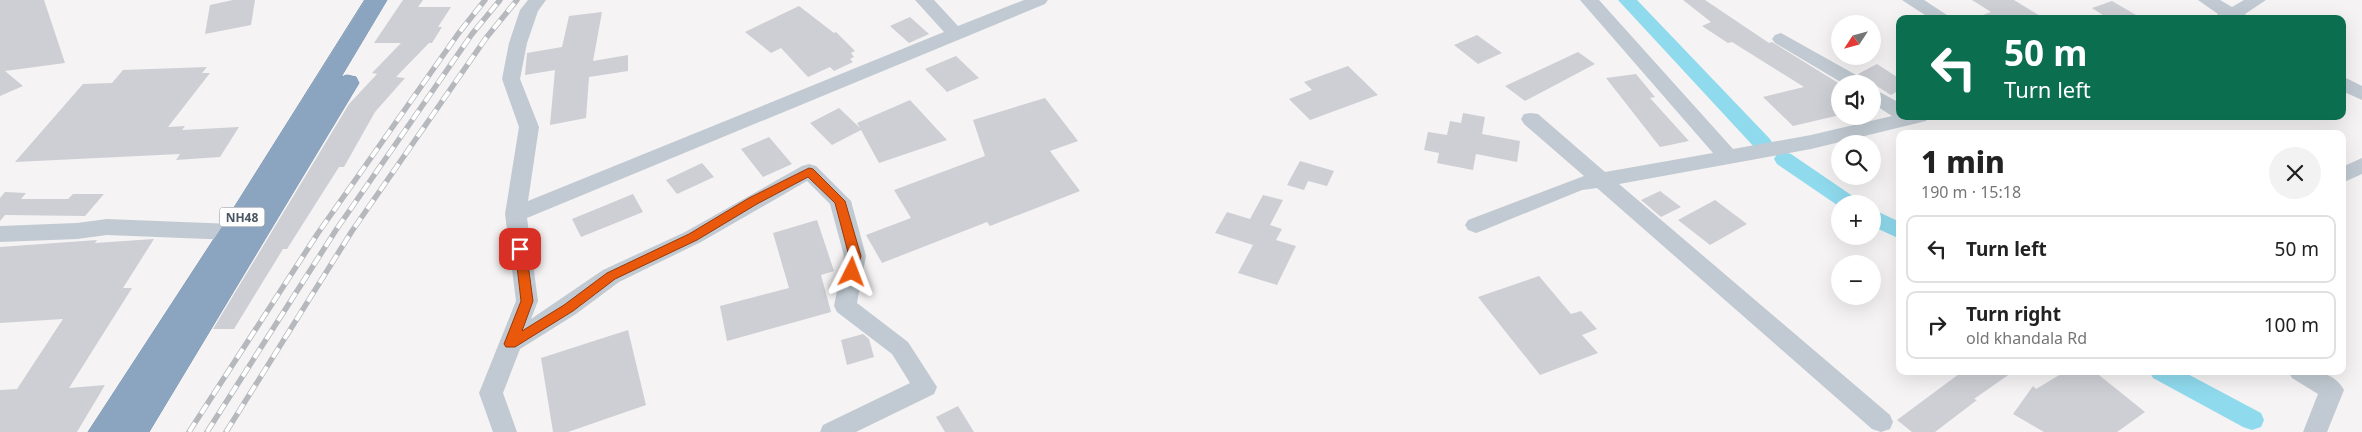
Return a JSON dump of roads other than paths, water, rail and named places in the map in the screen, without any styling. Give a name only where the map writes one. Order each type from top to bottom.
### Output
[{"type":"highway","name":"NH48","points":[[104,432],[233,232],[376,0]]},
{"type":"highway","name":"NH48","points":[[132,432],[256,234],[396,0]]},
{"type":"street","points":[[505,432],[491,393],[527,301],[516,214],[529,128],[511,79],[518,43],[529,10],[537,0]]},
{"type":"street","points":[[924,0],[956,36]]},
{"type":"street","points":[[516,214],[956,36],[1039,0]]},
{"type":"street","points":[[1588,0],[1729,158]]},
{"type":"street","points":[[1911,0],[1937,15]]},
{"type":"street","points":[[2207,0],[2229,15]]},
{"type":"street","points":[[2235,15],[2257,0]]},
{"type":"street","points":[[1781,39],[1843,75]]},
{"type":"street","points":[[2346,84],[2362,94]]},
{"type":"street","points":[[1881,100],[1896,109]]},
{"type":"street","points":[[1531,119],[1881,422]]},
{"type":"street","points":[[1476,225],[1578,184],[1811,142],[1896,119]]},
{"type":"street","points":[[2346,174],[2362,165]]},
{"type":"street","points":[[510,344],[568,308],[611,276],[693,237],[753,201],[809,172],[840,201],[855,256],[845,306],[900,348],[925,387],[832,432]]},
{"type":"street","points":[[0,234],[77,231],[107,227],[233,232]]},
{"type":"street","points":[[2307,375],[2332,390],[2315,432]]},
{"type":"waterway","points":[[1627,0],[1763,144]]},
{"type":"waterway","points":[[1784,159],[1837,195]]},
{"type":"waterway","points":[[1881,221],[1896,229]]},
{"type":"waterway","points":[[2168,375],[2252,420]]},
{"type":"railway","points":[[189,432],[318,233],[458,34],[485,0]]},
{"type":"railway","points":[[207,432],[336,230],[472,34],[500,0]]},
{"type":"railway","points":[[226,432],[352,231],[486,38],[517,0]]}]
